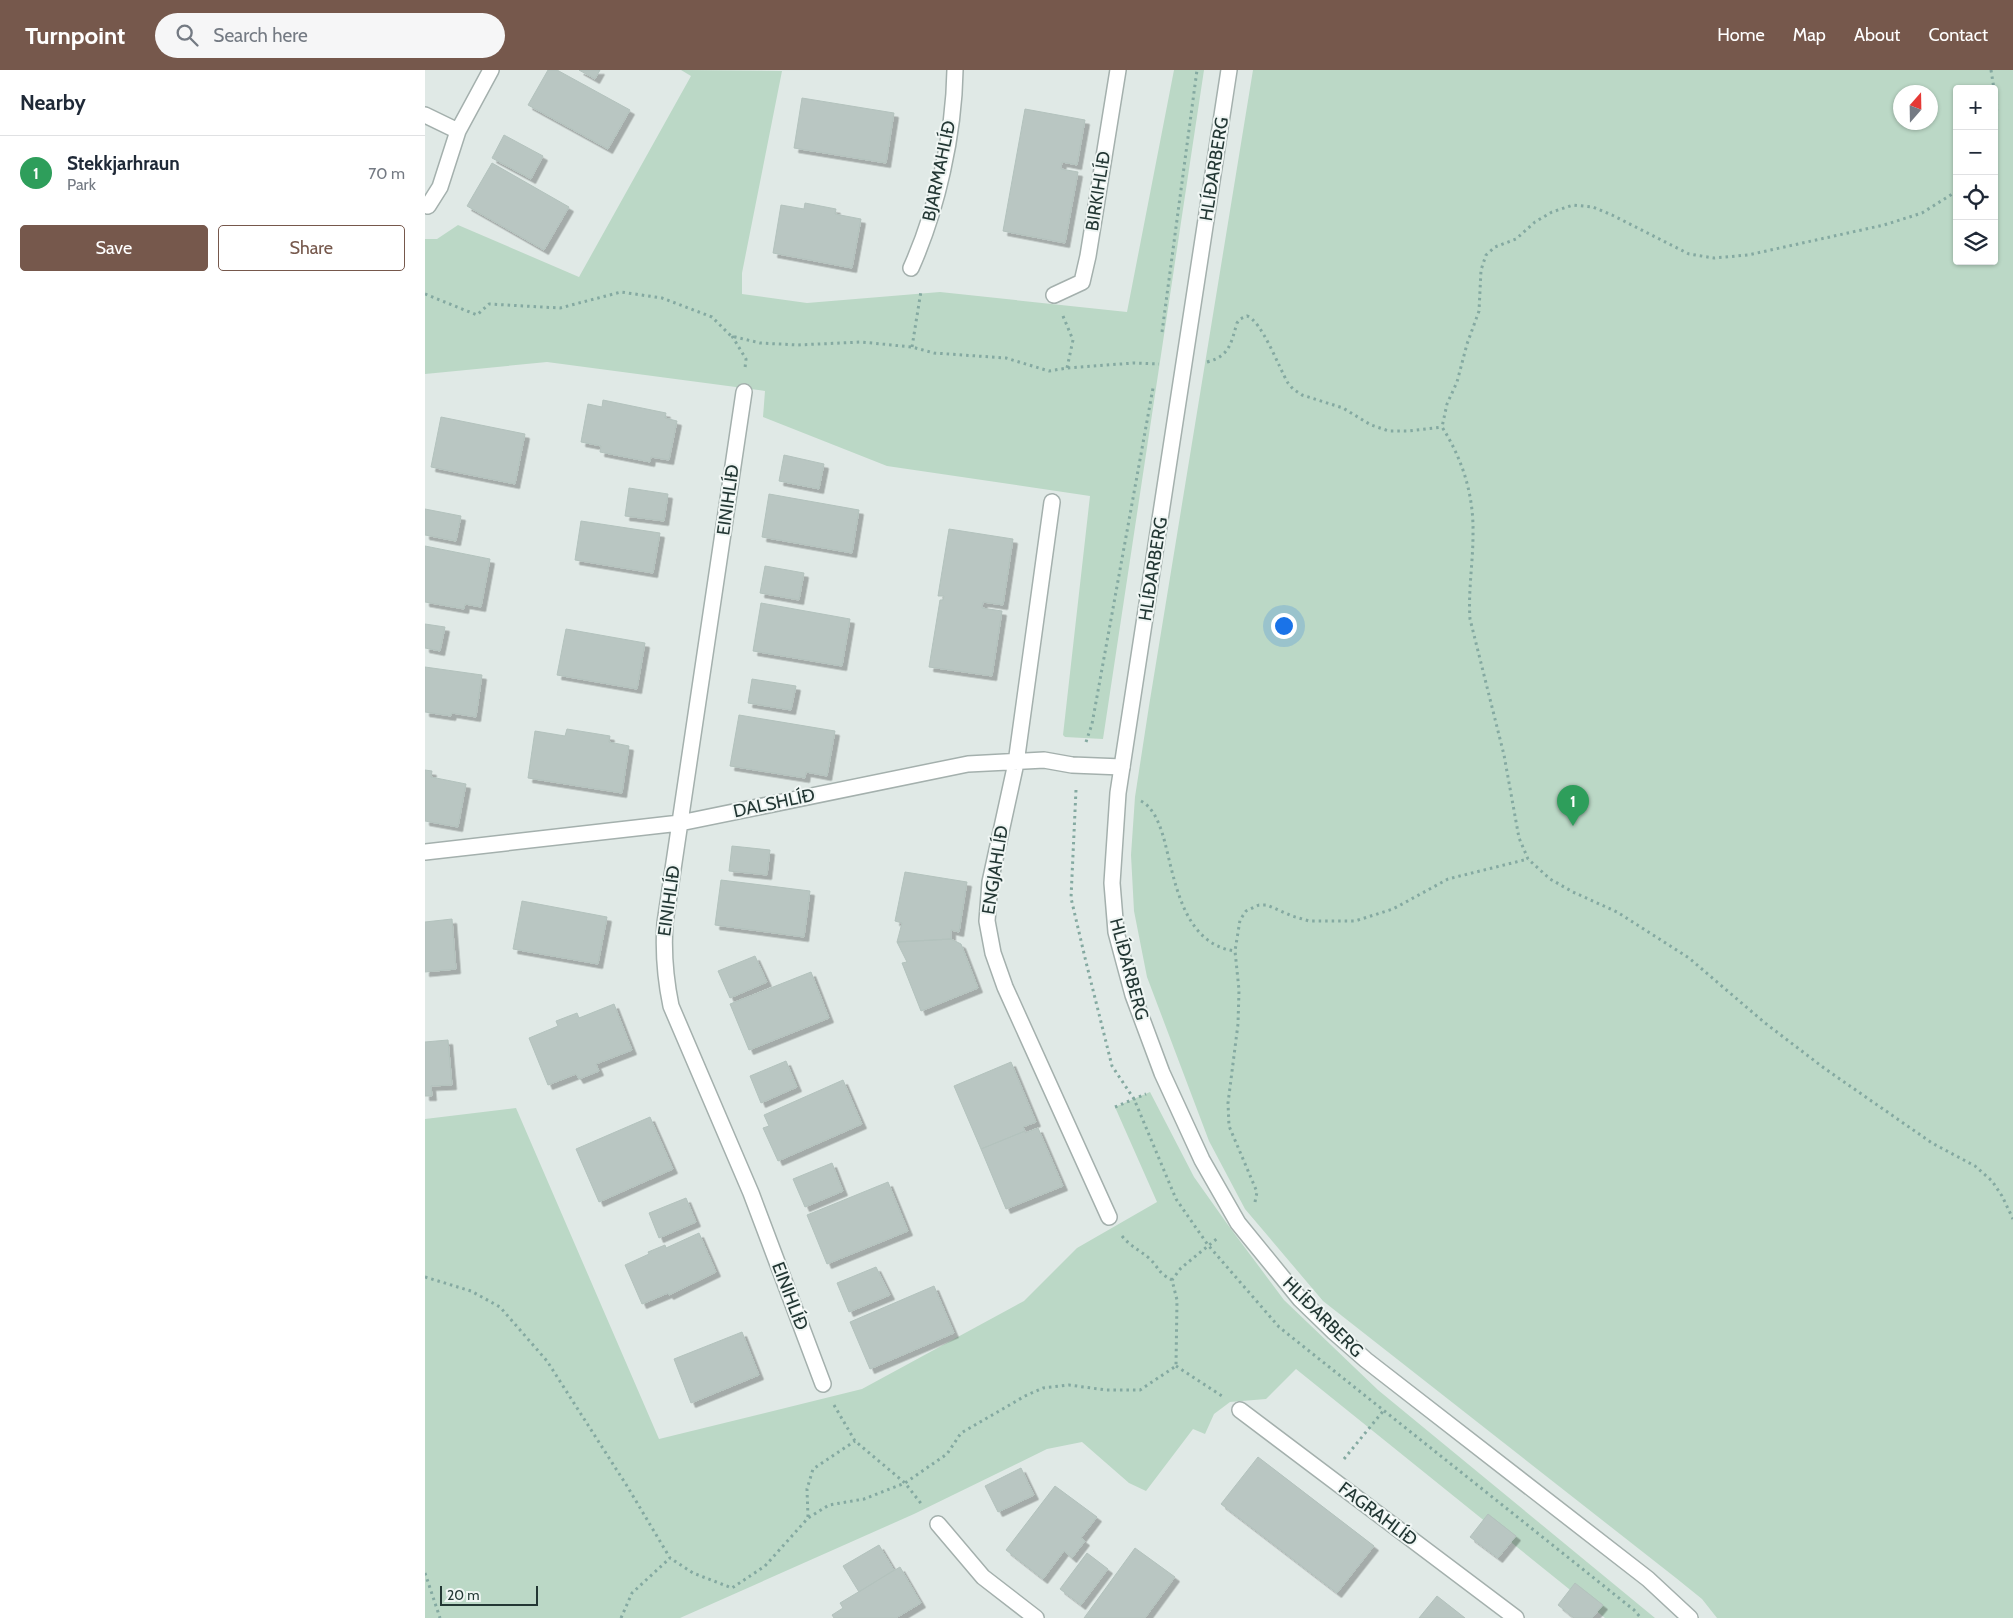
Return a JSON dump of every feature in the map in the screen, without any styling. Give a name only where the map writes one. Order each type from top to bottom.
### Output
[{"type":"street","points":[[428,206],[440,187],[458,131],[491,70]]},
{"type":"street","name":"BJARMAHLÍÐ","points":[[911,268],[925,238],[936,199],[953,105],[955,70]]},
{"type":"street","name":"BIRKIHLÍÐ","points":[[1055,295],[1082,282],[1088,256],[1118,70]]},
{"type":"street","name":"HLÍÐARBERG","points":[[1229,70],[1183,364],[1158,541],[1117,793],[1112,883],[1115,932],[1133,995],[1167,1085],[1202,1160],[1238,1223],[1300,1299],[1341,1338],[1402,1388],[1647,1579],[1690,1618]]},
{"type":"street","points":[[425,114],[458,131]]},
{"type":"street","name":"EINIHLÍÐ","points":[[744,392],[663,947],[665,976],[671,1006],[751,1193],[823,1384]]},
{"type":"street","name":"ENGJAHLÍÐ","points":[[1052,502],[1016,763],[990,882],[987,921],[993,953],[1005,987],[1109,1217]]},
{"type":"street","name":"DALSHLÍÐ","points":[[425,852],[680,823],[968,764],[1016,763],[1044,760],[1079,765],[1122,767]]},
{"type":"street","name":"FAGRAHLÍÐ","points":[[1240,1410],[1516,1618]]},
{"type":"street","points":[[938,1524],[983,1577],[1036,1618]]},
{"type":"path","points":[[1161,334],[1197,70]]},
{"type":"path","points":[[1991,70],[1993,85]]},
{"type":"path","points":[[1953,194],[1922,213],[1884,225],[1748,255],[1720,258],[1689,254],[1593,207],[1573,206],[1551,212],[1535,222],[1516,239],[1495,247],[1483,262],[1479,310],[1467,344],[1457,382],[1447,404],[1442,426],[1464,473],[1472,503],[1473,536],[1469,600],[1470,619],[1504,755],[1519,838],[1528,859],[1549,879],[1617,912],[1689,958],[1765,1023],[1824,1068],[1932,1143],[1975,1166],[1992,1180],[2013,1219]]},
{"type":"path","points":[[911,268],[921,289],[912,347]]},
{"type":"path","points":[[425,294],[477,315],[489,304],[561,308],[621,292],[662,298],[712,316],[731,336],[746,359],[744,392]]},
{"type":"path","points":[[1055,295],[1073,340],[1067,368]]},
{"type":"path","points":[[731,336],[760,343],[798,345],[861,342],[912,347],[934,353],[1006,358],[1049,371],[1134,363],[1183,364],[1209,362],[1220,358],[1228,350],[1237,323],[1240,319],[1247,316],[1254,320],[1260,329],[1288,383],[1302,395],[1343,408],[1371,424],[1389,431],[1408,431],[1442,426]]},
{"type":"path","points":[[1156,374],[1159,354]]},
{"type":"path","points":[[1154,383],[1092,724],[1079,765],[1076,782],[1071,898],[1112,1066],[1134,1099],[1176,1198],[1208,1245],[1279,1327],[1634,1610],[1641,1618]]},
{"type":"path","points":[[1117,793],[1135,797],[1150,806],[1162,830],[1179,895],[1196,929],[1203,938],[1215,946],[1235,951]]},
{"type":"path","points":[[1172,1280],[1181,1268],[1252,1211],[1257,1192],[1229,1126],[1228,1116],[1238,1016],[1239,990],[1235,951],[1240,920],[1246,911],[1252,907],[1267,905],[1309,921],[1355,921],[1393,909],[1448,879],[1528,859]]},
{"type":"path","points":[[1115,1107],[1167,1085]]},
{"type":"path","points":[[1109,1217],[1131,1247],[1149,1259],[1160,1273],[1172,1280],[1177,1300],[1176,1366]]},
{"type":"path","points":[[425,1277],[471,1291],[500,1307],[542,1354],[580,1411],[670,1558],[693,1573],[732,1588],[765,1566],[808,1518],[829,1505],[864,1499],[905,1484],[947,1454],[961,1433],[1025,1396],[1043,1388],[1069,1385],[1106,1390],[1139,1390],[1176,1366]]},
{"type":"path","points":[[1176,1366],[1240,1410]]},
{"type":"path","points":[[823,1384],[855,1441],[905,1484],[938,1524]]},
{"type":"path","points":[[1329,1477],[1402,1388]]},
{"type":"path","points":[[808,1518],[807,1489],[813,1470],[855,1441]]},
{"type":"path","points":[[621,1618],[632,1594],[670,1558]]},
{"type":"path","points":[[425,1573],[440,1618]]},
{"type":"green space","points":[[681,70],[782,71],[742,273],[742,294],[807,303],[940,292],[1127,312],[1174,70],[1204,70],[1103,739],[1065,737],[1063,735],[1090,496],[887,466],[763,417],[765,391],[547,362],[425,374],[425,239],[437,239],[458,225],[579,277],[691,76]]},
{"type":"green space","points":[[1253,70],[2013,70],[2013,1618],[1717,1618],[1702,1599],[1676,1578],[1323,1301],[1245,1209],[1209,1141],[1147,977],[1134,911],[1131,855],[1135,797]]},
{"type":"green space","points":[[1150,1092],[1194,1177],[1284,1300],[1378,1390],[1655,1618],[1605,1618],[1296,1369],[1266,1399],[1230,1402],[1214,1414],[1205,1434],[1193,1429],[1146,1491],[1129,1483],[1082,1442],[1047,1449],[914,1514],[680,1618],[425,1618],[425,1119],[516,1108],[659,1439],[862,1389],[1024,1301],[1077,1248],[1157,1202],[1115,1107]]},
{"type":"building","points":[[548,70],[557,70],[630,110],[608,149],[528,105]]},
{"type":"building","points":[[579,70],[600,70],[595,79]]},
{"type":"building","points":[[802,98],[894,113],[886,163],[794,148]]},
{"type":"building","points":[[1025,109],[1085,120],[1077,165],[1062,162],[1061,169],[1078,172],[1065,243],[1003,231]]},
{"type":"building","points":[[504,135],[543,156],[531,179],[492,158]]},
{"type":"building","points":[[492,163],[569,207],[544,250],[467,206]]},
{"type":"building","points":[[805,203],[836,209],[835,214],[861,219],[852,268],[773,253],[781,205],[804,209]]},
{"type":"building","points":[[603,400],[666,413],[665,418],[677,421],[669,460],[651,457],[650,462],[600,452],[601,446],[581,442],[588,404],[602,407]]},
{"type":"building","points":[[441,417],[525,434],[515,484],[431,467]]},
{"type":"building","points":[[784,455],[824,464],[819,489],[779,481]]},
{"type":"building","points":[[629,488],[668,494],[664,521],[625,516]]},
{"type":"building","points":[[769,494],[859,510],[852,553],[762,537]]},
{"type":"building","points":[[425,509],[461,516],[456,541],[425,535]]},
{"type":"building","points":[[581,521],[660,533],[653,573],[575,560]]},
{"type":"building","points":[[949,529],[1013,539],[1003,605],[983,602],[982,608],[1002,611],[992,676],[929,667],[940,600],[943,600],[944,596],[938,596]]},
{"type":"building","points":[[425,546],[490,559],[481,607],[465,604],[464,609],[425,602]]},
{"type":"building","points":[[765,566],[804,573],[799,600],[760,593]]},
{"type":"building","points":[[761,603],[850,619],[842,666],[753,651]]},
{"type":"building","points":[[425,624],[445,627],[440,651],[425,648]]},
{"type":"building","points":[[566,629],[645,643],[637,689],[557,675]]},
{"type":"building","points":[[425,667],[482,675],[476,717],[452,713],[451,716],[425,712]]},
{"type":"building","points":[[752,679],[796,686],[791,710],[748,703]]},
{"type":"building","points":[[739,715],[835,731],[827,776],[806,772],[805,778],[730,766]]},
{"type":"building","points":[[567,729],[610,736],[609,742],[629,746],[622,793],[528,778],[535,731],[565,736]]},
{"type":"building","points":[[425,770],[432,771],[431,777],[466,784],[458,827],[425,821]]},
{"type":"building","points":[[732,846],[770,850],[767,875],[729,871]]},
{"type":"building","points":[[905,872],[967,882],[959,932],[951,930],[951,939],[897,942],[902,923],[895,921]]},
{"type":"building","points":[[721,880],[810,891],[804,937],[715,925]]},
{"type":"building","points":[[522,901],[607,917],[598,964],[513,949]]},
{"type":"building","points":[[452,919],[456,969],[425,972],[425,922]]},
{"type":"building","points":[[951,939],[961,944],[978,988],[921,1011],[902,963],[907,962],[897,942]]},
{"type":"building","points":[[755,956],[767,982],[730,998],[718,971]]},
{"type":"building","points":[[811,972],[829,1018],[749,1050],[730,1004]]},
{"type":"building","points":[[614,1004],[632,1050],[596,1064],[599,1071],[579,1079],[576,1074],[548,1085],[529,1038],[558,1026],[556,1021],[577,1013],[579,1018]]},
{"type":"building","points":[[448,1040],[452,1085],[431,1086],[432,1096],[425,1096],[425,1042]]},
{"type":"building","points":[[786,1061],[797,1087],[761,1103],[750,1076]]},
{"type":"building","points":[[1011,1062],[1036,1122],[1023,1127],[1025,1131],[981,1149],[954,1086]]},
{"type":"building","points":[[843,1080],[862,1124],[778,1161],[763,1128],[769,1126],[764,1115]]},
{"type":"building","points":[[650,1117],[673,1169],[599,1202],[576,1149]]},
{"type":"building","points":[[1038,1128],[1063,1186],[1006,1209],[981,1149],[1025,1131],[1025,1133]]},
{"type":"building","points":[[832,1163],[843,1191],[805,1207],[793,1179]]},
{"type":"building","points":[[888,1182],[908,1231],[827,1264],[807,1215]]},
{"type":"building","points":[[686,1198],[696,1222],[659,1238],[649,1213]]},
{"type":"building","points":[[699,1233],[716,1272],[669,1295],[668,1293],[642,1304],[625,1265],[649,1254],[648,1252],[665,1245],[666,1248]]},
{"type":"building","points":[[876,1267],[890,1295],[849,1312],[837,1283]]},
{"type":"building","points":[[934,1286],[954,1333],[870,1369],[850,1322]]},
{"type":"building","points":[[742,1332],[759,1375],[691,1403],[674,1359]]},
{"type":"building","points":[[1258,1457],[1374,1546],[1337,1593],[1221,1504]]},
{"type":"building","points":[[1021,1468],[1034,1495],[998,1512],[985,1486]]},
{"type":"building","points":[[1055,1486],[1097,1517],[1081,1538],[1085,1541],[1072,1558],[1064,1551],[1043,1579],[1006,1550]]},
{"type":"building","points":[[1488,1514],[1516,1536],[1498,1558],[1470,1537]]},
{"type":"building","points":[[879,1545],[894,1570],[859,1592],[843,1566]]},
{"type":"building","points":[[1135,1548],[1175,1577],[1145,1618],[1084,1618]]},
{"type":"building","points":[[1087,1553],[1108,1569],[1081,1605],[1060,1589]]},
{"type":"building","points":[[900,1567],[921,1603],[896,1618],[834,1618],[832,1615],[843,1608],[840,1603]]},
{"type":"building","points":[[1575,1583],[1603,1605],[1592,1618],[1574,1618],[1558,1605]]},
{"type":"building","points":[[1437,1596],[1465,1618],[1419,1618]]},
{"type":"place","name":"Stekkjarhraun","points":[[1573,826]]}]
